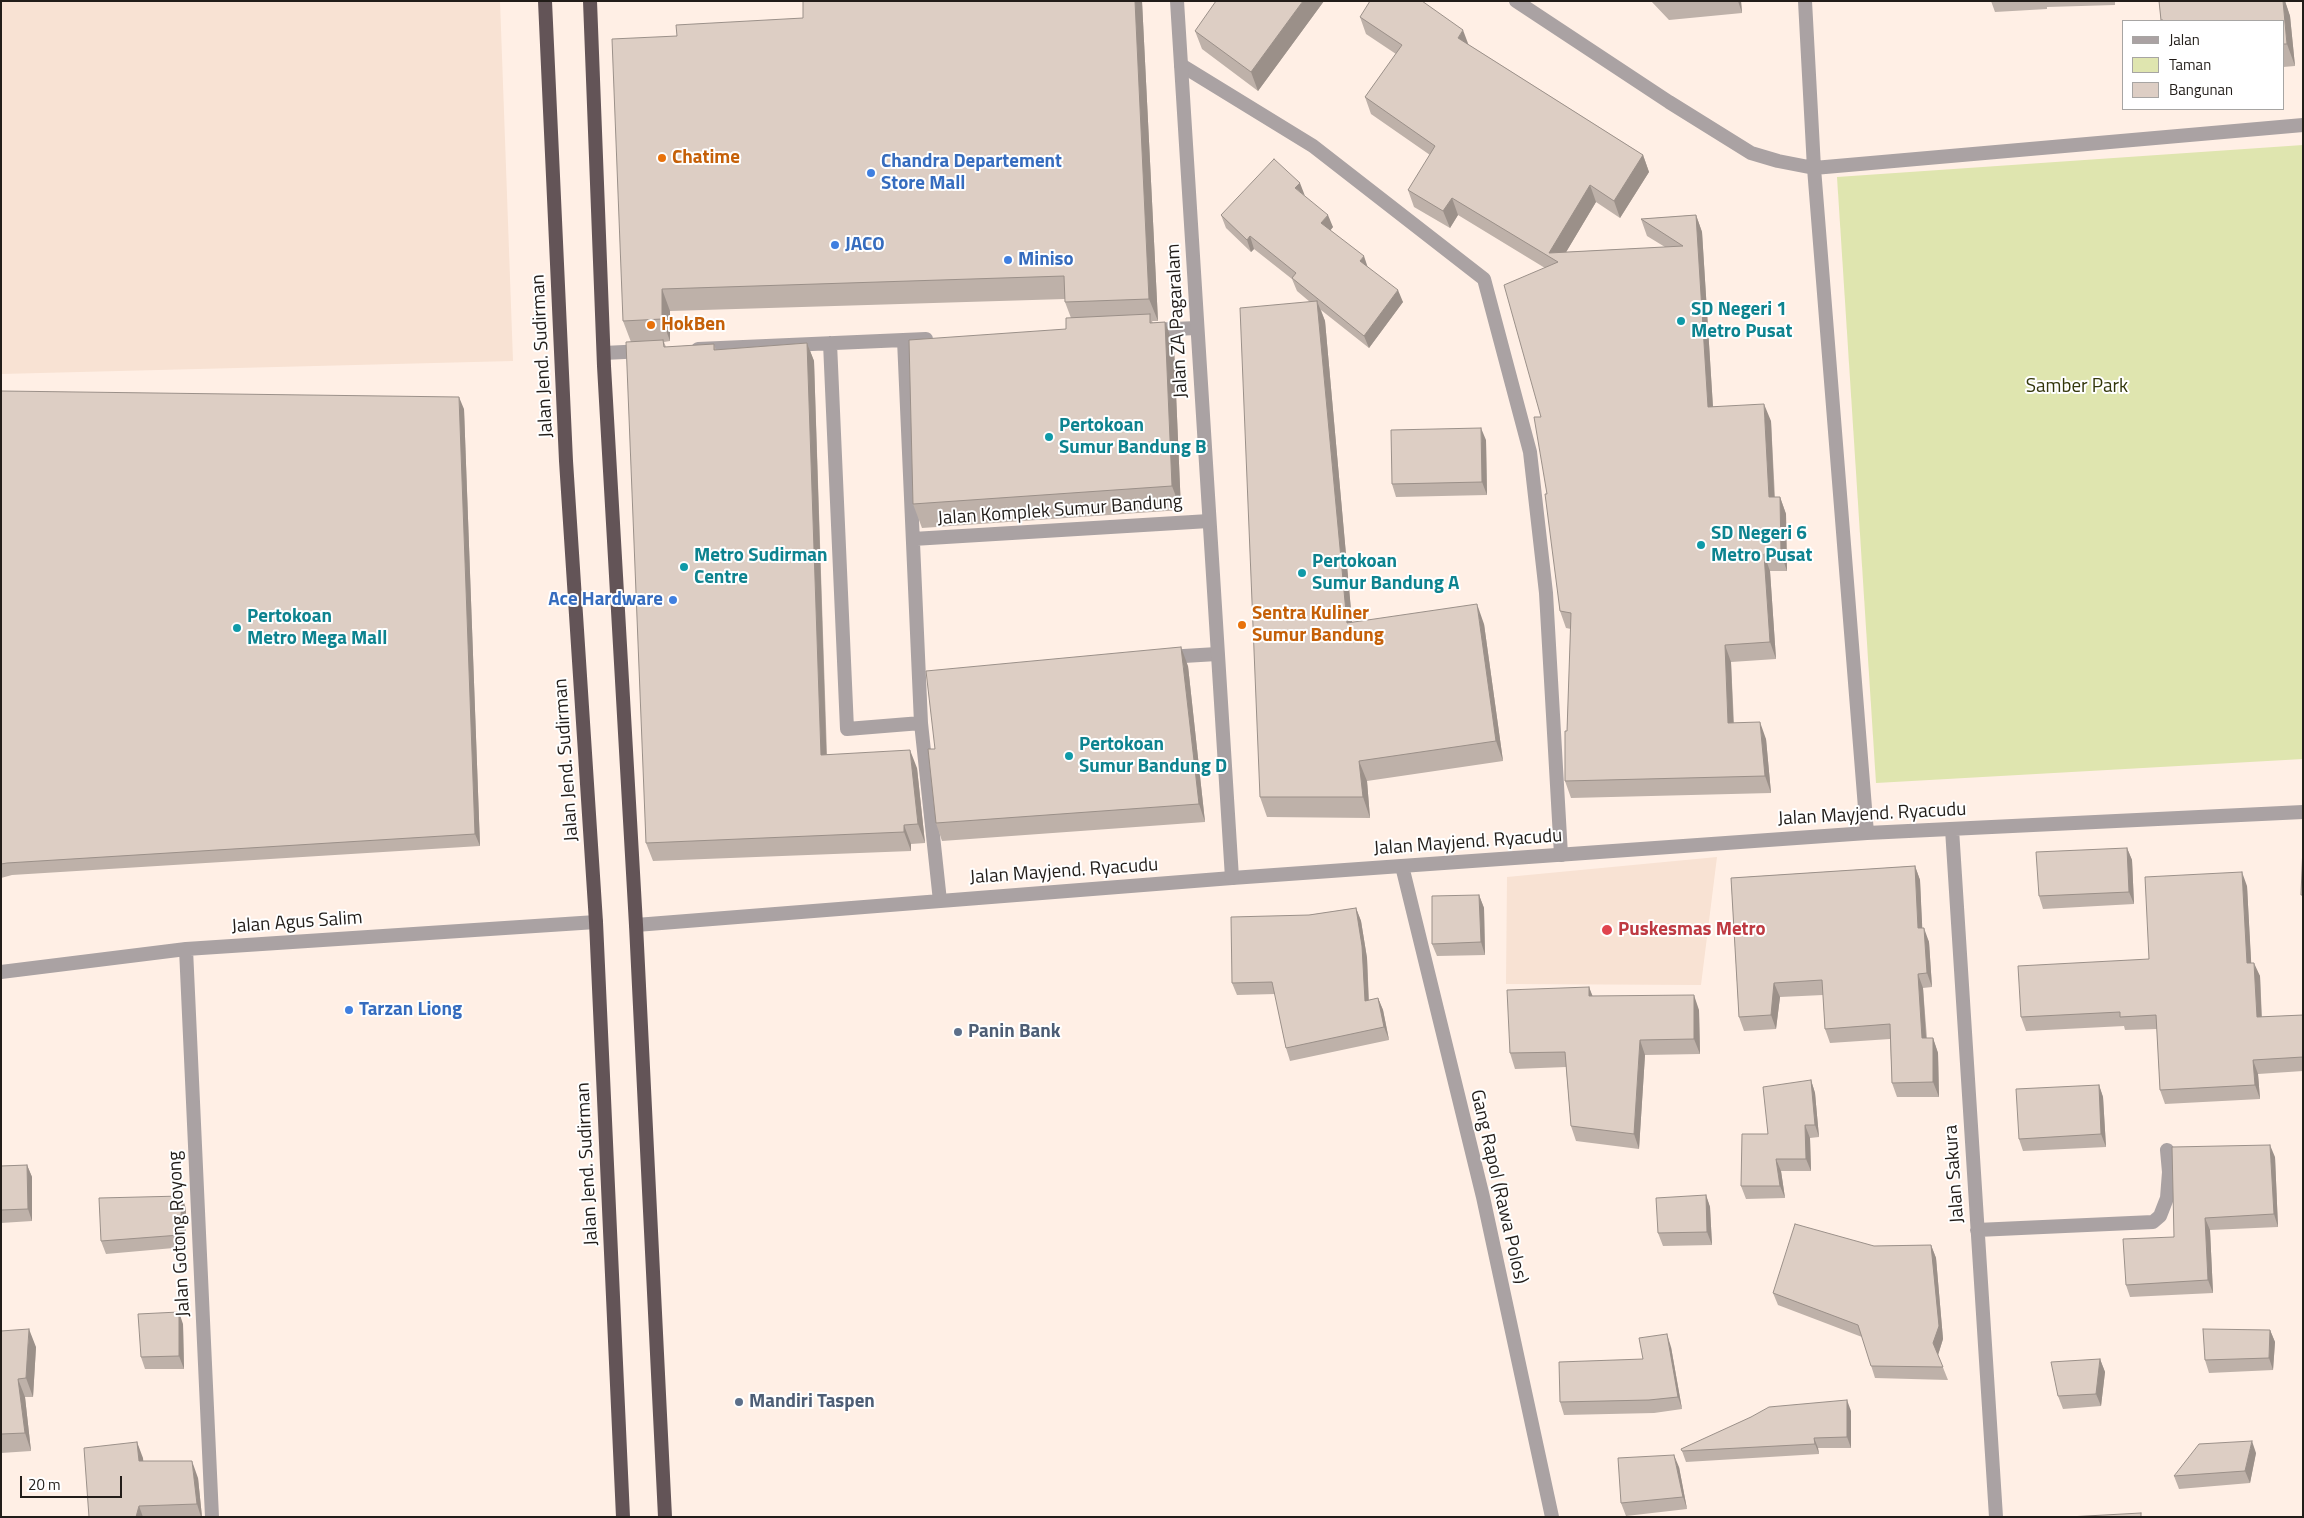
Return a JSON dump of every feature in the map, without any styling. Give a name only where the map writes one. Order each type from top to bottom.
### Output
[{"type":"highway","name":"Jalan Jend. Sudirman","points":[[544,1],[566,462],[596,922],[623,1517]]},
{"type":"highway","points":[[590,1],[604,353],[636,924],[666,1517]]},
{"type":"street","name":"Jalan ZA Pagaralam","points":[[1177,1],[1232,878]]},
{"type":"street","points":[[1516,1],[1669,102],[1751,153],[1778,162],[1814,168],[2303,126]]},
{"type":"street","points":[[1805,1],[1814,168],[1867,833]]},
{"type":"street","points":[[1181,66],[1313,146],[1484,279],[1530,452],[1546,593],[1561,854]]},
{"type":"street","points":[[1138,330],[1197,328]]},
{"type":"street","points":[[682,349],[943,339]]},
{"type":"street","name":"Jalan Komplek Sumur Bandung","points":[[904,340],[913,539],[924,672],[921,724],[940,901]]},
{"type":"street","points":[[830,343],[847,729],[921,724]]},
{"type":"street","points":[[604,353],[663,350]]},
{"type":"street","name":"Jalan Komplek Sumur Bandung","points":[[913,539],[1209,521]]},
{"type":"street","points":[[1158,657],[1217,654]]},
{"type":"street","name":"Jalan Mayjend. Ryacudu","points":[[636,924],[1232,878],[1867,833],[2303,812]]},
{"type":"street","name":"Jalan Sakura","points":[[1952,829],[1996,1517]]},
{"type":"street","name":"Gang Rapol (Rawa Polos)","points":[[1402,866],[1483,1197],[1552,1517]]},
{"type":"street","name":"Jalan Agus Salim","points":[[1,972],[186,949],[596,922]]},
{"type":"street","name":"Jalan Gotong Royong","points":[[186,949],[212,1517]]},
{"type":"street","points":[[1977,1230],[2153,1222],[2160,1216],[2167,1198],[2169,1172],[2167,1150]]},
{"type":"shaded area","points":[[1,1],[500,1],[513,361],[1,374]]},
{"type":"shaded area","name":"Puskesmas Metro","points":[[1717,857],[1701,985],[1506,984],[1507,877]]},
{"type":"green space","name":"Samber Park","points":[[2303,145],[2303,759],[1876,783],[1837,177]]},
{"type":"building","name":"Chandra Departement Store Mall","points":[[803,1],[1135,1],[1149,299],[1065,302],[1064,276],[662,289],[662,319],[623,321],[612,39],[677,36],[676,25],[803,18]]},
{"type":"building","points":[[1216,1],[1303,1],[1251,72],[1195,31]]},
{"type":"building","points":[[1370,1],[1422,1],[1463,30],[1458,38],[1643,155],[1614,201],[1590,185],[1549,253],[1683,246],[1641,219],[1696,215],[1708,407],[1764,404],[1769,497],[1780,497],[1781,554],[1764,554],[1770,642],[1725,645],[1728,723],[1760,722],[1765,776],[1565,781],[1565,731],[1567,731],[1571,613],[1560,611],[1545,494],[1547,494],[1534,417],[1541,417],[1504,285],[1558,262],[1452,198],[1443,211],[1408,190],[1435,146],[1365,97],[1402,45],[1360,17]]},
{"type":"building","points":[[2159,1],[2283,1],[2287,44],[2284,44],[2284,20],[2161,20]]},
{"type":"building","points":[[1274,159],[1300,183],[1295,188],[1328,215],[1321,223],[1364,256],[1360,261],[1398,290],[1364,336],[1292,278],[1296,273],[1250,236],[1247,240],[1221,215]]},
{"type":"building","name":"Pertokoan Sumur Bandung A","points":[[1317,301],[1347,623],[1477,604],[1496,741],[1359,761],[1363,797],[1260,797],[1240,308]]},
{"type":"building","name":"Pertokoan Sumur Bandung B","points":[[1150,314],[1150,323],[1165,322],[1172,486],[913,504],[909,340],[1066,329],[1066,318]]},
{"type":"building","points":[[663,340],[664,347],[714,344],[714,350],[807,343],[821,755],[910,750],[918,824],[904,825],[904,832],[646,843],[626,342]]},
{"type":"building","name":"Pertokoan Metro Mega Mall","points":[[1,391],[459,397],[475,834],[1,864]]},
{"type":"building","points":[[1481,428],[1482,482],[1392,484],[1391,430]]},
{"type":"building","name":"Pertokoan Sumur Bandung D","points":[[1181,647],[1199,804],[936,823],[928,749],[935,749],[926,671]]},
{"type":"building","points":[[2303,845],[2303,895],[2301,895]]},
{"type":"building","points":[[2127,848],[2129,892],[2039,896],[2036,852]]},
{"type":"building","points":[[1915,866],[1918,928],[1924,928],[1927,973],[1918,974],[1922,1038],[1933,1038],[1933,1082],[1892,1083],[1890,1024],[1825,1029],[1822,980],[1774,983],[1771,1015],[1739,1017],[1731,878]]},
{"type":"building","points":[[2242,872],[2247,963],[2254,963],[2257,1017],[2303,1015],[2303,1057],[2253,1060],[2255,1085],[2160,1090],[2156,1015],[2120,1017],[2120,1012],[2021,1017],[2018,966],[2149,959],[2145,877]]},
{"type":"building","points":[[1479,895],[1481,942],[1432,944],[1432,896]]},
{"type":"building","points":[[1356,908],[1362,946],[1365,1001],[1378,998],[1384,1027],[1286,1048],[1272,982],[1232,983],[1231,917],[1309,915]]},
{"type":"building","points":[[1589,987],[1589,996],[1694,995],[1694,1039],[1640,1040],[1634,1134],[1571,1126],[1565,1052],[1510,1053],[1507,990]]},
{"type":"building","points":[[1811,1080],[1815,1125],[1805,1125],[1806,1159],[1776,1159],[1780,1186],[1741,1186],[1742,1134],[1768,1134],[1763,1087]]},
{"type":"building","points":[[2099,1085],[2101,1134],[2019,1139],[2016,1089]]},
{"type":"building","points":[[2270,1145],[2274,1214],[2205,1218],[2208,1280],[2126,1285],[2123,1239],[2174,1237],[2172,1147]]},
{"type":"building","points":[[27,1165],[28,1209],[1,1210],[1,1166]]},
{"type":"building","points":[[1706,1195],[1707,1232],[1658,1233],[1656,1198]]},
{"type":"building","points":[[182,1196],[180,1235],[101,1241],[99,1198]]},
{"type":"building","points":[[1795,1224],[1874,1246],[1931,1245],[1939,1326],[1933,1343],[1943,1367],[1871,1366],[1858,1325],[1773,1293]]},
{"type":"building","points":[[179,1312],[179,1356],[141,1357],[138,1314]]},
{"type":"building","points":[[29,1329],[26,1378],[18,1379],[25,1433],[1,1434],[1,1331]]},
{"type":"building","points":[[2203,1329],[2270,1330],[2269,1358],[2205,1360]]},
{"type":"building","points":[[1667,1334],[1678,1397],[1649,1400],[1560,1402],[1559,1362],[1643,1359],[1639,1338]]},
{"type":"building","points":[[2100,1359],[2096,1394],[2058,1396],[2051,1362]]},
{"type":"building","points":[[1847,1400],[1847,1437],[1814,1438],[1815,1444],[1682,1451],[1681,1449],[1769,1407]]},
{"type":"building","points":[[2252,1441],[2245,1471],[2174,1476],[2199,1444]]},
{"type":"building","points":[[137,1442],[139,1461],[192,1461],[197,1504],[139,1506],[136,1517],[89,1517],[84,1448]]},
{"type":"building","points":[[1674,1455],[1683,1497],[1621,1503],[1618,1458]]},
{"type":"building","points":[[2141,1513],[2141,1517],[2068,1517]]},
{"type":"place","name":"Chatime","points":[[662,158]]},
{"type":"place","name":"Chandra Departement Store Mall","points":[[871,173]]},
{"type":"place","name":"JACO","points":[[835,245]]},
{"type":"place","name":"Miniso","points":[[1008,260]]},
{"type":"place","name":"SD Negeri 1 Metro Pusat","points":[[1681,321]]},
{"type":"place","name":"HokBen","points":[[651,325]]},
{"type":"place","name":"Pertokoan Sumur Bandung B","points":[[1049,437]]},
{"type":"place","name":"SD Negeri 6 Metro Pusat","points":[[1701,545]]},
{"type":"place","name":"Metro Sudirman Centre","points":[[684,567]]},
{"type":"place","name":"Pertokoan Sumur Bandung A","points":[[1302,573]]},
{"type":"place","name":"Ace Hardware","points":[[673,600]]},
{"type":"place","name":"Sentra Kuliner Sumur Bandung","points":[[1242,625]]},
{"type":"place","name":"Pertokoan Metro Mega Mall","points":[[237,628]]},
{"type":"place","name":"Pertokoan Sumur Bandung D","points":[[1069,756]]},
{"type":"place","name":"Puskesmas Metro","points":[[1607,930]]},
{"type":"place","name":"Tarzan Liong","points":[[349,1010]]},
{"type":"place","name":"Panin Bank","points":[[958,1032]]},
{"type":"place","name":"Mandiri Taspen","points":[[739,1402]]}]
